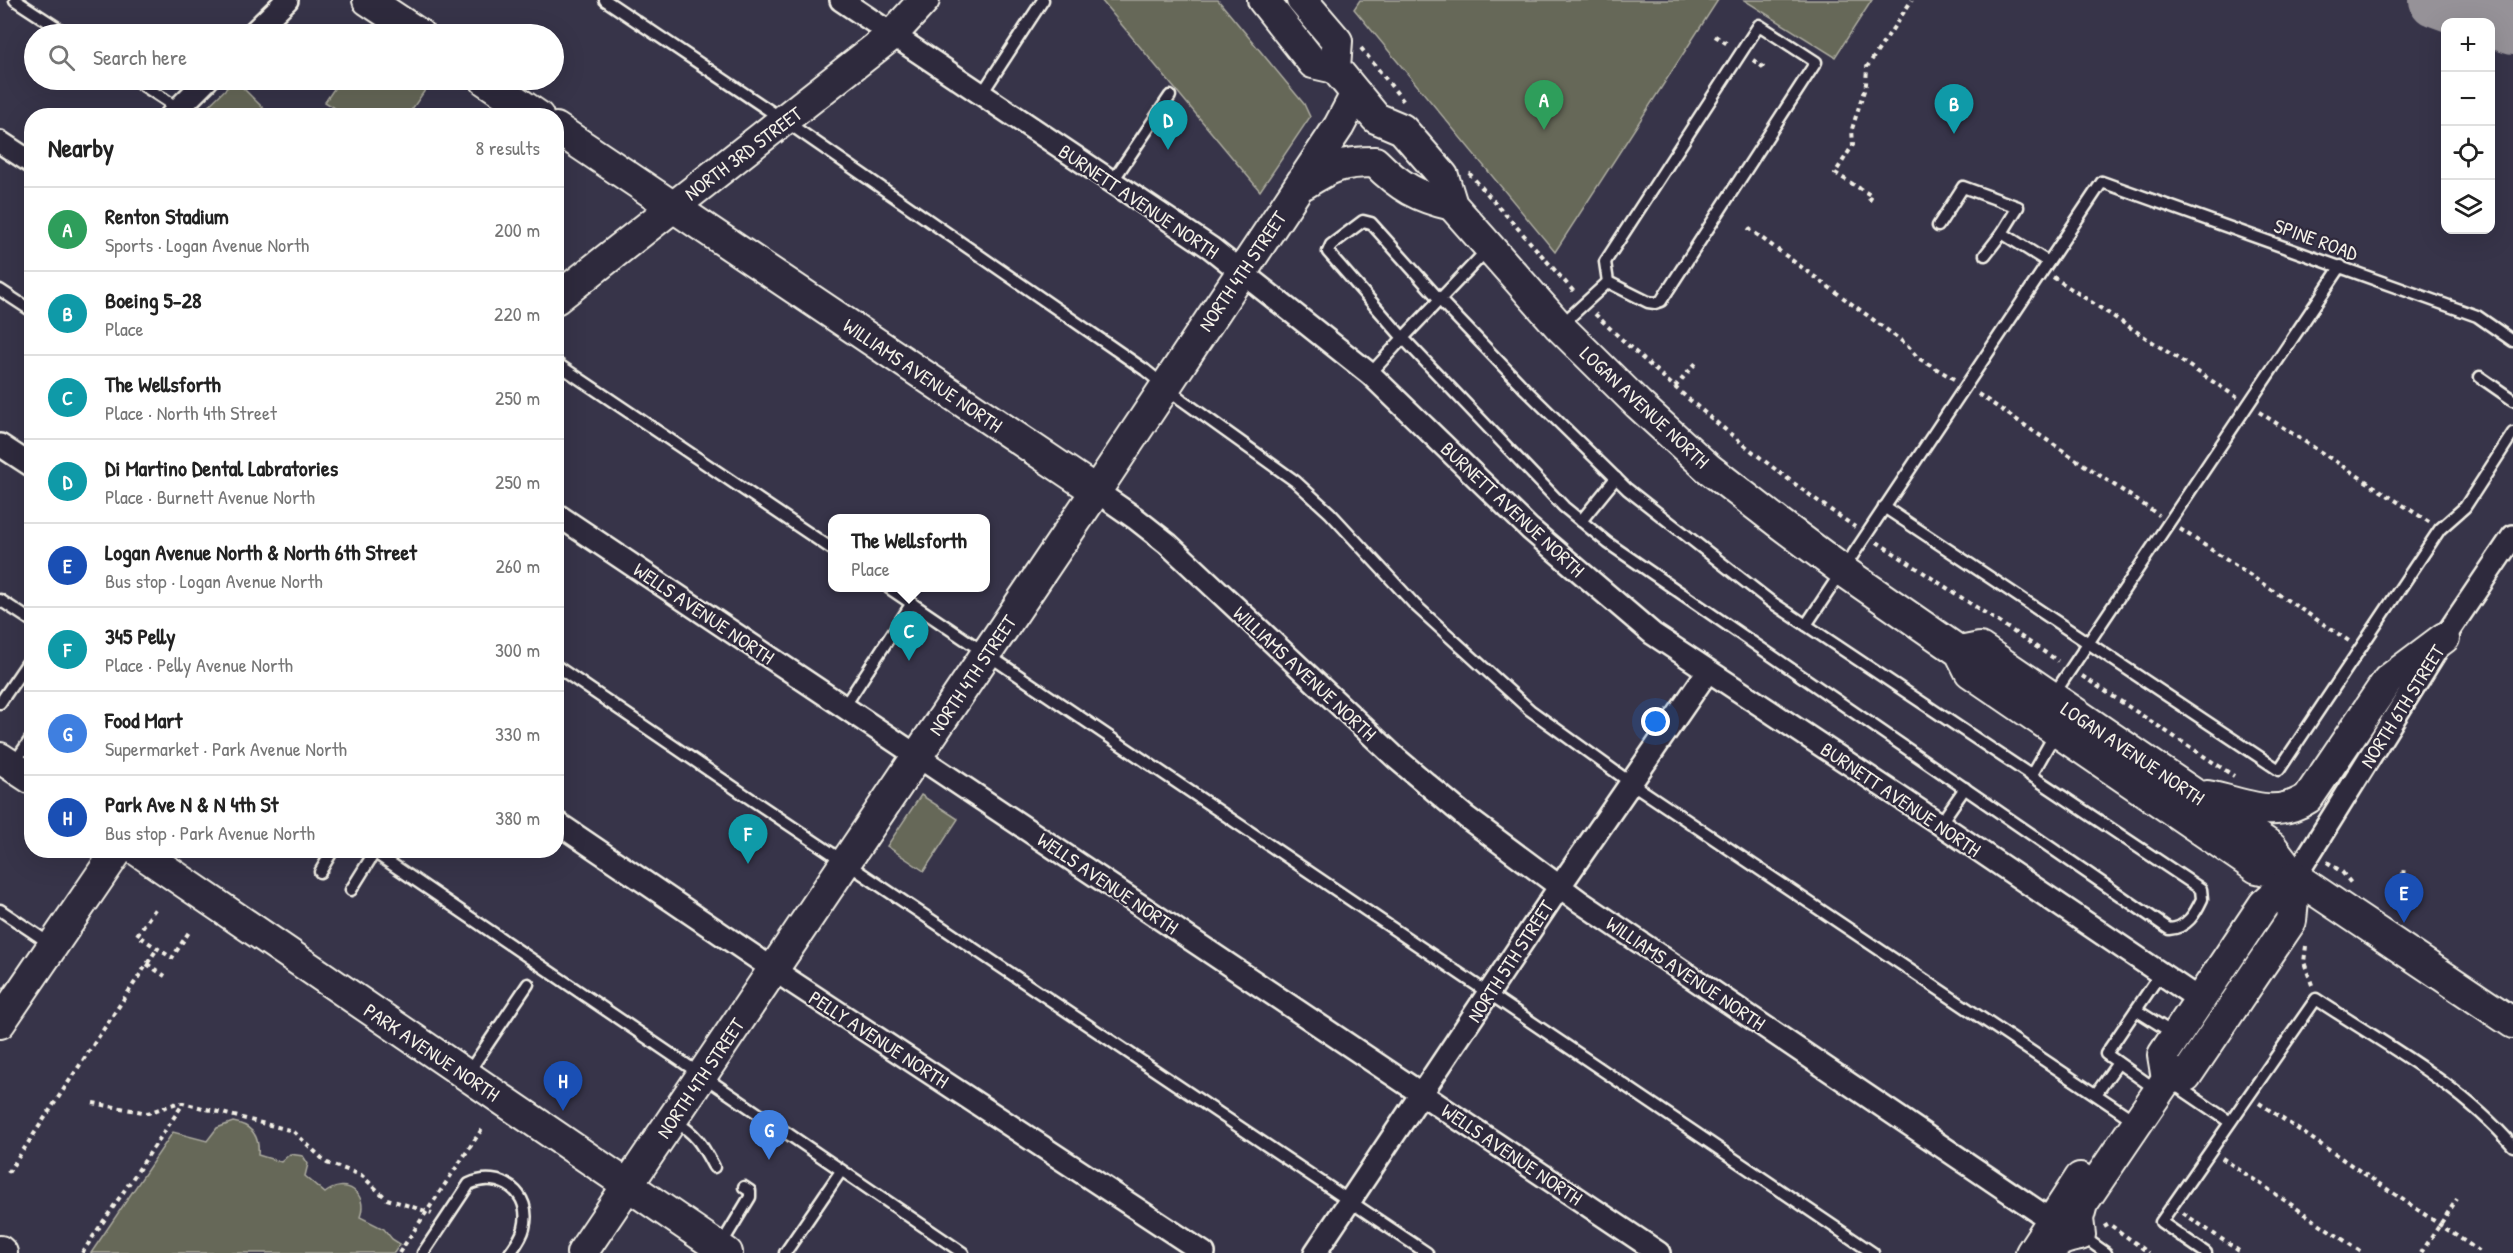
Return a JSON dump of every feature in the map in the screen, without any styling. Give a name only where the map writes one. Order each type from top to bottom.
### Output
[{"type":"main road","points":[[368,0],[404,24]]},
{"type":"main road","name":"NORTH 3RD STREET","points":[[564,293],[892,35],[924,0]]},
{"type":"main road","name":"LOGAN AVENUE NORTH","points":[[1263,0],[1313,63],[1335,68],[1376,118],[1381,148],[1438,202],[1490,246],[1559,326],[1638,404],[1708,468],[1842,570],[1960,652],[1970,672],[2056,732],[2257,868],[2295,877]]},
{"type":"main road","points":[[1302,0],[1336,41],[1335,68]]},
{"type":"main road","points":[[500,90],[526,108]]},
{"type":"main road","name":"NORTH 4TH STREET","points":[[582,1253],[1096,491],[1339,126],[1356,94]]},
{"type":"main road","name":"WILLIAMS AVENUE NORTH","points":[[564,133],[1096,491]]},
{"type":"main road","points":[[1297,189],[1329,167],[1354,162],[1375,162],[1392,179],[1438,202]]},
{"type":"main road","points":[[2194,794],[2278,811],[2296,806],[2308,798],[2388,680],[2444,638]]},
{"type":"main road","name":"LOGAN AVENUE NORTH","points":[[1960,652],[1980,648],[2272,847],[2295,877],[2513,1023]]},
{"type":"main road","points":[[0,1023],[113,858]]},
{"type":"main road","name":"PARK AVENUE NORTH","points":[[149,858],[723,1250]]},
{"type":"main road","name":"NORTH 6TH STREET","points":[[2082,1239],[2104,1196],[2106,1168],[2163,1085],[2163,1055],[2264,904],[2295,877]]},
{"type":"main road","name":"NORTH 6TH STREET","points":[[2163,1085],[2186,1076],[2291,921],[2295,877]]},
{"type":"main road","points":[[2031,1253],[2084,1172],[2106,1168]]},
{"type":"main road","points":[[2048,1253],[2055,1242],[2062,1238],[2082,1239]]},
{"type":"street","points":[[262,24],[287,0]]},
{"type":"street","name":"BURNETT AVENUE NORTH","points":[[855,4],[892,35],[1211,248],[1241,271],[1370,374],[1530,529],[1653,634],[2200,1000]]},
{"type":"street","points":[[183,108],[199,90]]},
{"type":"street","points":[[0,142],[24,158]]},
{"type":"street","points":[[0,445],[24,461]]},
{"type":"street","name":"WILLIAMS AVENUE NORTH","points":[[1096,491],[1167,544],[1396,758],[1466,817],[1560,886],[2052,1221]]},
{"type":"street","name":"WELLS AVENUE NORTH","points":[[564,519],[1659,1253]]},
{"type":"street","name":"NORTH 6TH STREET","points":[[2295,877],[2444,638],[2513,536]]},
{"type":"street","name":"NORTH 5TH STREET","points":[[1315,1253],[1560,886],[1708,671]]},
{"type":"street","name":"PELLY AVENUE NORTH","points":[[564,827],[773,970],[1204,1253]]},
{"type":"lane","points":[[15,0],[52,24]]},
{"type":"lane","points":[[605,0],[785,121],[1166,385],[1182,400],[1295,481],[1330,513],[1415,605],[1530,710],[1631,783],[2138,1122]]},
{"type":"lane","points":[[981,95],[1043,0]]},
{"type":"lane","points":[[1759,25],[1816,62],[1661,301],[1648,302],[1608,282],[1605,262],[1759,25]]},
{"type":"lane","points":[[148,90],[172,108]]},
{"type":"lane","points":[[1112,182],[1170,96]]},
{"type":"lane","name":"SPINE ROAD","points":[[2048,262],[2102,182],[2477,316],[2513,341]]},
{"type":"lane","points":[[1938,226],[1963,187],[2018,207],[1986,255]]},
{"type":"lane","points":[[1363,220],[1371,223],[1525,389],[1616,478],[1770,601],[2200,889],[2202,899],[2189,921],[2178,928],[2169,929],[1618,549],[1564,507],[1403,338],[1329,252],[1331,245],[1363,220]]},
{"type":"lane","points":[[1806,626],[2048,262],[2002,233]]},
{"type":"lane","points":[[1370,374],[1490,246]]},
{"type":"lane","points":[[2051,698],[2341,266]]},
{"type":"lane","points":[[1559,326],[1608,282]]},
{"type":"lane","points":[[0,290],[24,306]]},
{"type":"lane","points":[[564,368],[828,546]]},
{"type":"lane","points":[[2480,377],[2513,400]]},
{"type":"lane","points":[[1884,507],[2279,770],[2440,529],[2465,507],[2513,433]]},
{"type":"lane","points":[[1581,521],[1616,478]]},
{"type":"lane","points":[[895,592],[1873,1253]]},
{"type":"lane","points":[[0,600],[24,616]]},
{"type":"lane","points":[[844,707],[912,603]]},
{"type":"lane","points":[[0,703],[24,668]]},
{"type":"lane","points":[[564,671],[1426,1253]]},
{"type":"lane","points":[[2031,776],[2056,732]]},
{"type":"lane","points":[[15,767],[24,751]]},
{"type":"lane","points":[[1940,824],[1965,788]]},
{"type":"lane","points":[[320,872],[328,858]]},
{"type":"lane","points":[[351,890],[370,858]]},
{"type":"lane","points":[[382,858],[963,1253]]},
{"type":"lane","points":[[0,910],[53,946]]},
{"type":"lane","points":[[2161,973],[2106,1054],[2118,1063],[2230,1122]]},
{"type":"lane","points":[[466,1076],[528,984]]},
{"type":"lane","points":[[2206,1253],[2161,1222],[2316,999],[2456,1092],[2490,1120],[2513,1146]]},
{"type":"lane","points":[[2136,1010],[2176,1036]]},
{"type":"lane","points":[[2096,1094],[2118,1063]]},
{"type":"lane","points":[[672,1120],[699,1139],[714,1167]]},
{"type":"lane","points":[[785,1253],[841,1171]]},
{"type":"lane","points":[[423,1253],[469,1184],[478,1180],[491,1179],[512,1187],[519,1194],[525,1215],[524,1229],[510,1253]]},
{"type":"lane","points":[[723,1250],[750,1197],[750,1191],[744,1187]]},
{"type":"lane","points":[[2082,1239],[2106,1253]]},
{"type":"path","points":[[1869,201],[1872,196],[1835,173],[1853,145],[1852,129],[1866,84],[1867,67],[1912,0]]},
{"type":"path","points":[[1359,44],[1412,111]]},
{"type":"path","points":[[1466,170],[1584,303],[1675,388],[1770,467],[1866,535],[2241,781]]},
{"type":"path","points":[[1748,228],[1880,324],[1907,345],[1918,358],[1965,386],[2360,648]]},
{"type":"path","points":[[1675,388],[1696,363]]},
{"type":"path","points":[[2394,890],[2403,876],[2404,867]]},
{"type":"path","points":[[155,909],[137,935],[157,949],[172,958],[189,932]]},
{"type":"path","points":[[2306,945],[2304,962],[2316,999]]},
{"type":"path","points":[[8,1173],[157,949]]},
{"type":"path","points":[[147,964],[165,976]]},
{"type":"path","points":[[2249,1096],[2482,1253]]},
{"type":"path","points":[[93,1103],[148,1113],[183,1103],[294,1131],[327,1163],[361,1175],[387,1199],[447,1217]]},
{"type":"path","points":[[82,1253],[183,1103]]},
{"type":"path","points":[[399,1253],[482,1129]]},
{"type":"path","points":[[2211,1150],[2363,1253]]},
{"type":"path","points":[[2421,1253],[2457,1199]]},
{"type":"path","points":[[2172,1206],[2242,1253]]},
{"type":"path","points":[[2082,1239],[2109,1224],[2149,1253]]},
{"type":"green space","points":[[1101,0],[1218,0],[1304,104],[1310,117],[1260,191]]},
{"type":"green space","points":[[1360,0],[1718,0],[1555,252],[1354,9]]},
{"type":"green space","points":[[1744,0],[1872,0],[1835,57]]},
{"type":"green space","points":[[225,90],[245,90],[263,108],[206,108]]},
{"type":"green space","points":[[333,90],[425,90],[413,108],[335,108],[325,102]]},
{"type":"green space","points":[[921,795],[958,819],[924,871],[887,846]]},
{"type":"green space","points":[[233,1122],[253,1132],[256,1137],[258,1155],[281,1162],[290,1154],[303,1156],[308,1164],[305,1176],[325,1193],[340,1187],[353,1190],[361,1201],[360,1217],[384,1229],[392,1239],[400,1244],[394,1253],[91,1253],[173,1132],[207,1141],[217,1128]]},
{"type":"taxiway","points":[[2436,0],[2513,28]]},
{"type":"place","name":"Renton Stadium","points":[[1544,130]]},
{"type":"place","name":"Boeing 5-28","points":[[1954,134]]},
{"type":"place","name":"Di Martino Dental Labratories","points":[[1168,150]]},
{"type":"place","name":"The Wellsforth","points":[[909,661]]},
{"type":"place","name":"345 Pelly","points":[[748,864]]},
{"type":"place","name":"Logan Avenue North & North 6th Street","points":[[2404,923]]},
{"type":"place","name":"Park Ave N & N 4th St","points":[[563,1111]]},
{"type":"place","name":"Food Mart","points":[[769,1160]]}]
